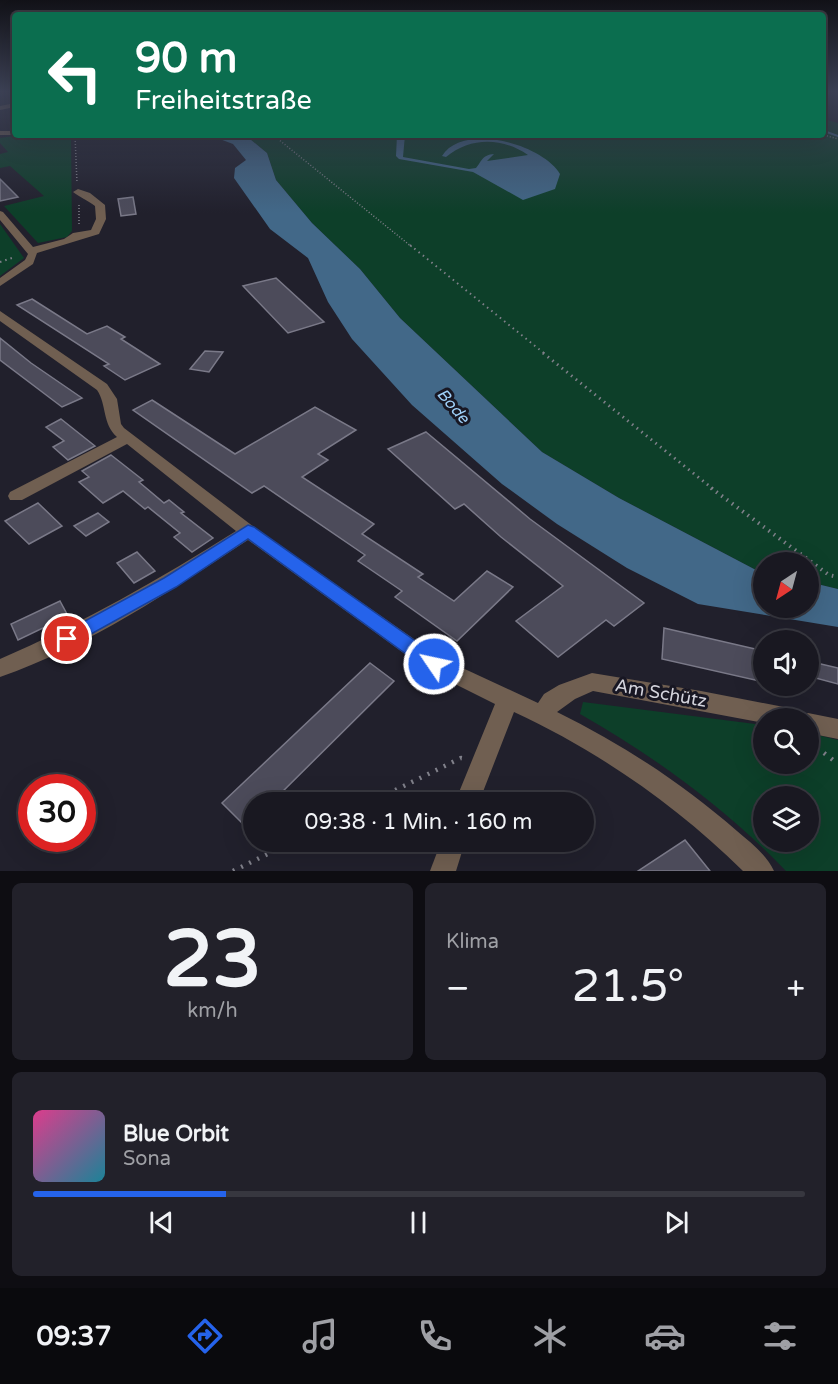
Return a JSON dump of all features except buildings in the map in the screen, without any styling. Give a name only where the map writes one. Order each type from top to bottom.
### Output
[{"type":"street","points":[[32,251],[95,232],[101,219],[100,205],[87,195],[78,192]]},
{"type":"street","points":[[0,214],[32,251],[33,257],[0,283]]},
{"type":"street","points":[[68,241],[79,233]]},
{"type":"street","points":[[0,315],[102,387],[110,399],[114,424],[127,438],[248,531],[419,654],[461,679],[542,715],[589,740],[661,785],[717,828],[761,871]]},
{"type":"street","points":[[16,496],[127,438]]},
{"type":"street","points":[[0,668],[67,639],[170,582],[248,531]]},
{"type":"street","name":"Am Schütz","points":[[542,715],[552,701],[592,682],[753,711]]},
{"type":"street","points":[[471,792],[508,699]]},
{"type":"street","points":[[819,725],[838,729]]},
{"type":"street","points":[[442,871],[449,852]]},
{"type":"path","points":[[277,138],[725,499],[829,575],[838,577]]},
{"type":"path","points":[[824,753],[838,764]]},
{"type":"path","points":[[391,792],[461,758],[482,762]]},
{"type":"path","points":[[232,871],[271,852]]},
{"type":"green space","points":[[826,132],[838,132],[838,589],[819,584],[819,552],[753,552],[753,568],[619,498],[542,452],[400,318],[360,269],[312,223],[276,180],[267,153],[249,138],[826,138]]},
{"type":"green space","points":[[12,136],[71,138],[72,231],[67,237],[38,243],[4,206],[44,196],[10,166],[0,168],[0,154],[8,152],[0,143],[0,138]]},
{"type":"green space","points":[[0,224],[24,258],[0,276]]},
{"type":"green space","points":[[583,702],[753,724],[753,774],[819,774],[819,735],[838,740],[838,871],[786,871],[767,852],[819,852],[819,786],[753,786],[753,839],[689,785],[608,730],[580,714]]},
{"type":"water","name":"Bode","points":[[217,138],[249,138],[267,153],[276,180],[312,223],[360,269],[400,318],[542,452],[619,498],[753,568],[753,613],[698,604],[627,568],[557,524],[502,484],[412,405],[352,339],[328,302],[308,258],[270,229],[234,178],[235,168],[246,160],[233,144]]},
{"type":"water","points":[[397,138],[405,138],[403,157],[469,169],[476,168],[483,159],[494,154],[487,161],[528,155],[508,145],[486,142],[465,146],[446,157],[442,156],[452,146],[467,140],[484,139],[520,146],[551,163],[560,174],[555,189],[523,200],[473,172],[399,159],[396,156]]},
{"type":"water","points":[[819,584],[838,589],[838,627],[783,618],[819,618]]},
{"type":"waterway","points":[[826,132],[838,136]]},
{"type":"route","points":[[67,639],[170,582],[248,531],[434,664]]}]
